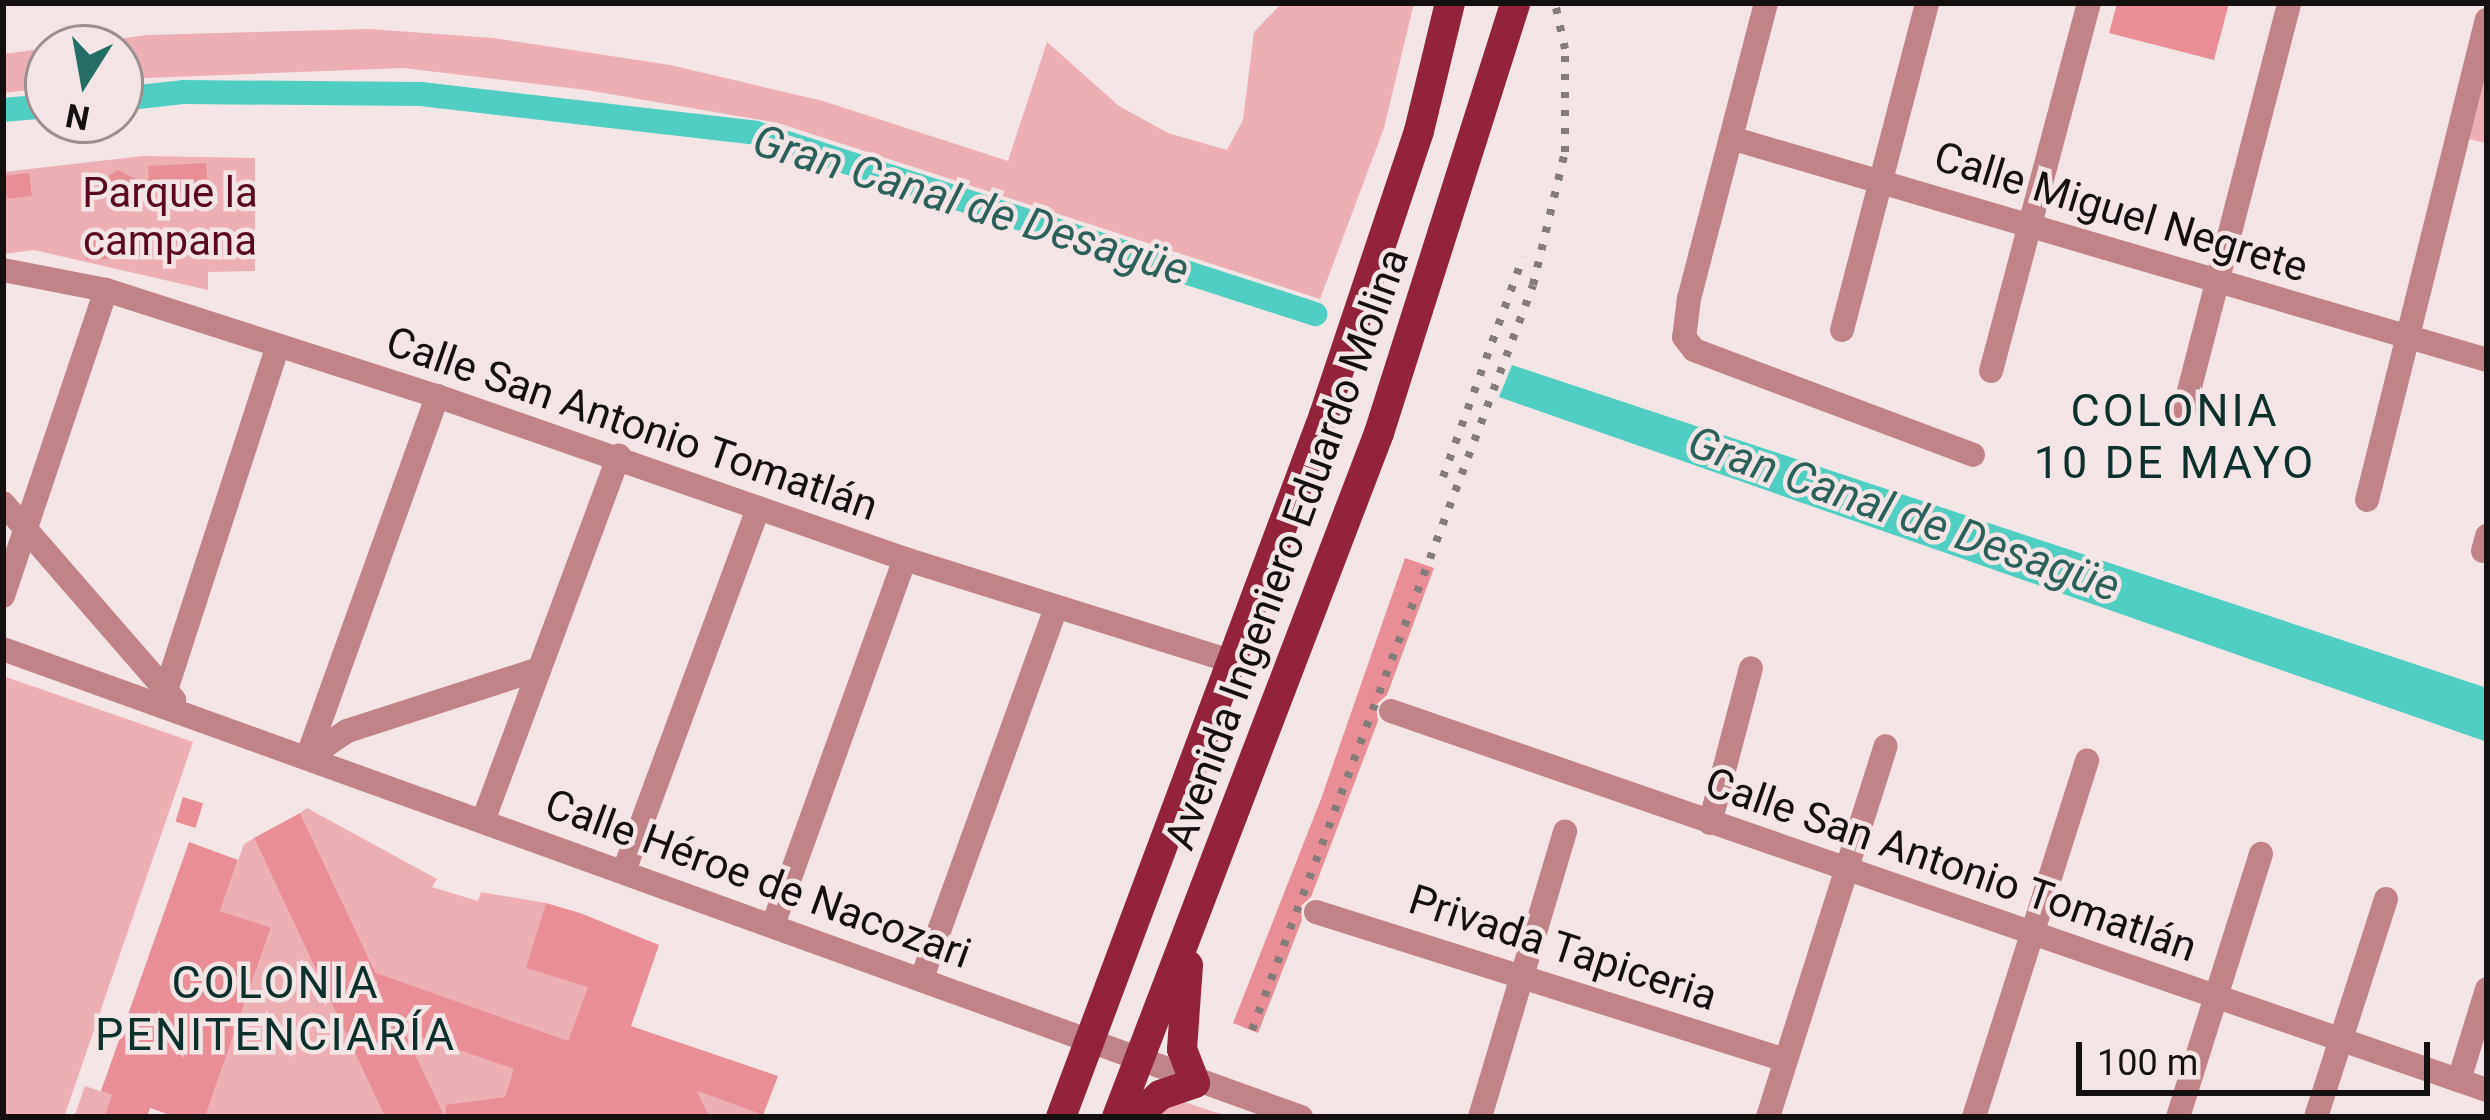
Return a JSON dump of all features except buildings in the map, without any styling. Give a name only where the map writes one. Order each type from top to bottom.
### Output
[{"type":"main road","name":"Avenida Ingeniero Eduardo Molina","points":[[1061,1117],[1324,415],[1419,131],[1450,3]]},
{"type":"main road","name":"Avenida Ingeniero Eduardo Molina","points":[[1117,1117],[1379,433],[1515,3]]},
{"type":"main road","points":[[1135,1117],[1160,1094],[1195,1083],[1182,1049],[1191,933]]},
{"type":"street","points":[[1766,3],[1688,298],[1684,337],[1694,350],[1973,455]]},
{"type":"street","points":[[1842,330],[1927,3]]},
{"type":"street","points":[[1991,371],[2089,3]]},
{"type":"street","points":[[2183,414],[2289,3]]},
{"type":"street","points":[[2367,500],[2487,20]]},
{"type":"street","name":"Calle Miguel Negrete","points":[[1732,138],[2487,360]]},
{"type":"street","name":"Calle San Antonio Tomatlán","points":[[3,270],[106,290],[619,456],[905,559],[1233,662]]},
{"type":"street","points":[[3,596],[106,290]]},
{"type":"street","points":[[166,690],[278,346]]},
{"type":"street","points":[[307,758],[437,396]]},
{"type":"street","points":[[483,821],[619,456]]},
{"type":"street","name":"Calle Héroe de Nacozari","points":[[3,503],[189,716]]},
{"type":"street","points":[[624,871],[758,508]]},
{"type":"street","points":[[773,925],[905,559]]},
{"type":"street","points":[[922,978],[1056,607]]},
{"type":"street","name":"Calle Héroe de Nacozari","points":[[3,649],[922,978],[1195,1083],[1300,1117]]},
{"type":"street","points":[[1710,823],[1751,668]]},
{"type":"street","points":[[307,758],[346,731],[539,669]]},
{"type":"street","name":"Calle San Antonio Tomatlán","points":[[1391,712],[2487,1090]]},
{"type":"street","points":[[1768,1117],[1886,746]]},
{"type":"street","points":[[1974,1117],[2086,761]]},
{"type":"street","points":[[1480,1117],[1565,831]]},
{"type":"street","points":[[2178,1117],[2261,854]]},
{"type":"street","points":[[2316,1117],[2386,899]]},
{"type":"street","name":"Privada Tapiceria","points":[[1316,912],[1785,1060]]},
{"type":"street","points":[[2458,1081],[2487,989]]},
{"type":"green space","points":[[1282,3],[1414,3],[1384,128],[1320,299],[778,123],[586,90],[403,68],[144,78],[144,36],[148,35],[369,29],[493,38],[670,65],[823,101],[1008,161],[1047,42],[1119,106],[1168,133],[1227,150],[1243,120],[1254,32]]},
{"type":"green space","points":[[24,51],[24,91],[3,93],[3,54]]},
{"type":"green space","points":[[2487,56],[2487,143],[2468,139]]},
{"type":"green space","name":"Parque la campana","points":[[143,156],[255,158],[255,271],[208,272],[208,290],[34,250],[3,254],[3,172]]},
{"type":"green space","points":[[3,676],[193,742],[64,1117],[3,1117]]},
{"type":"green space","points":[[307,808],[437,879],[432,887],[478,901],[481,892],[546,903],[527,968],[611,926],[540,1117],[445,1117],[300,813]]},
{"type":"green space","points":[[254,838],[385,1117],[205,1117],[271,929],[220,911],[244,844]]},
{"type":"green space","points":[[85,1086],[112,1095],[104,1117],[74,1117]]},
{"type":"green space","points":[[697,1091],[763,1115],[770,1117],[710,1117]]},
{"type":"green space","points":[[1181,1101],[1230,1117],[1152,1117]]},
{"type":"water","points":[[1512,365],[2487,688],[2487,742],[1499,397]]},
{"type":"waterway","name":"Gran Canal de Desagüe","points":[[144,96],[183,92],[421,94],[756,133],[1315,314]]},
{"type":"waterway","name":"Gran Canal de Desagüe","points":[[3,110],[24,108]]},
{"type":"railway","points":[[1252,1030],[1533,285],[1565,152],[1565,49],[1555,3]]},
{"type":"railway","points":[[1443,477],[1523,257]]},
{"type":"district","name":"COLONIA 10 DE MAYO","points":[[2175,437]]},
{"type":"district","name":"COLONIA PENITENCIARÍA","points":[[276,1009]]}]
